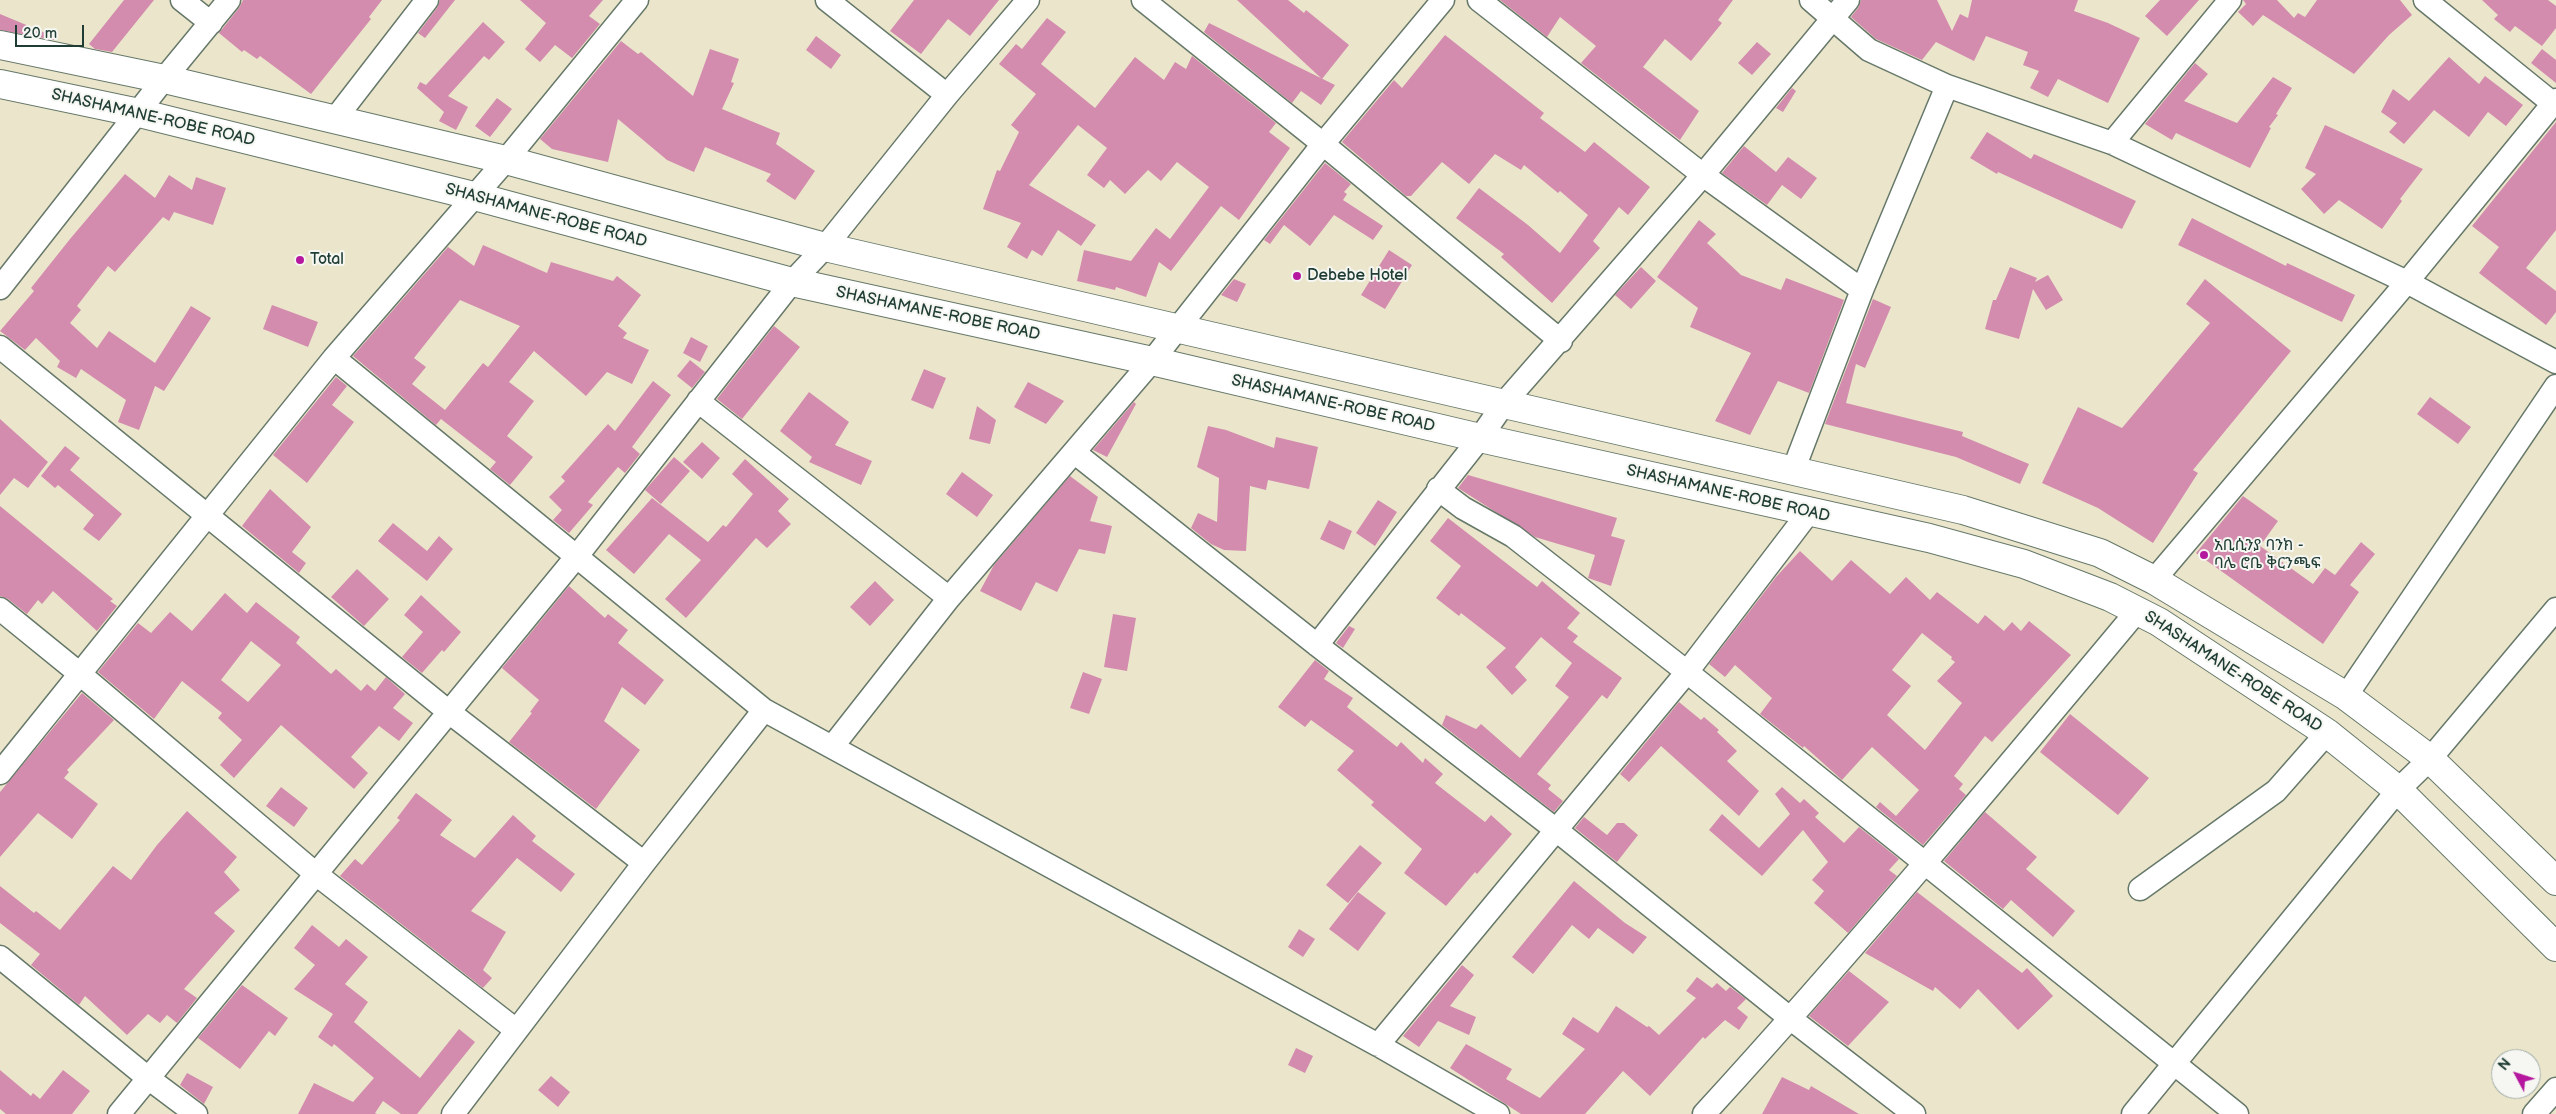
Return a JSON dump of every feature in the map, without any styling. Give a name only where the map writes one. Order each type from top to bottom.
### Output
[{"type":"main road","points":[[0,45],[164,79],[506,160],[825,247],[1505,402],[1963,510],[2100,553],[2154,580],[2346,696],[2430,759],[2556,881]]},
{"type":"main road","name":"SHASHAMANE-ROBE ROAD","points":[[0,84],[139,113],[474,196],[792,282],[1152,361],[1480,438],[1929,538],[2024,564],[2138,610],[2327,733],[2398,790],[2556,947]]},
{"type":"street","points":[[182,0],[211,23]]},
{"type":"street","points":[[0,288],[164,79],[229,0]]},
{"type":"street","points":[[335,119],[427,0]]},
{"type":"street","points":[[0,773],[334,358],[506,160],[637,0]]},
{"type":"street","points":[[827,0],[947,94]]},
{"type":"street","points":[[119,1114],[577,556],[792,282],[825,247],[947,94],[1028,0]]},
{"type":"street","points":[[1143,0],[1323,144],[1561,341]]},
{"type":"street","points":[[832,746],[949,598],[1152,361],[1323,144],[1444,0]]},
{"type":"street","points":[[1479,0],[1703,175],[1862,290]]},
{"type":"street","points":[[1811,0],[1869,50],[1947,86],[2112,143],[2407,282],[2556,362]]},
{"type":"street","points":[[1317,645],[1480,438],[1505,402],[1561,341],[1703,175],[1848,0]]},
{"type":"street","points":[[2112,143],[2230,0]]},
{"type":"street","points":[[2154,580],[2407,282],[2555,103],[2424,0]]},
{"type":"street","points":[[1793,471],[1862,290],[1947,86]]},
{"type":"street","points":[[0,347],[449,712],[644,863]]},
{"type":"street","points":[[334,358],[764,710],[1378,1045],[1498,1114]]},
{"type":"street","points":[[2346,696],[2556,386]]},
{"type":"street","points":[[698,401],[949,598]]},
{"type":"street","points":[[1075,453],[1317,645],[1555,829],[1791,1019],[1914,1114]]},
{"type":"street","points":[[1438,489],[1463,508],[1513,536],[1687,672],[2237,1114]]},
{"type":"street","points":[[1378,1045],[1687,672],[1809,512]]},
{"type":"street","points":[[0,609],[80,674],[316,874],[516,1030]]},
{"type":"street","points":[[2133,1114],[2398,790],[2430,759],[2556,609]]},
{"type":"street","points":[[1704,1114],[1791,1019],[1925,864],[2138,610]]},
{"type":"street","points":[[452,1114],[764,710]]},
{"type":"street","points":[[2140,890],[2276,791],[2327,733]]},
{"type":"street","points":[[0,957],[148,1078],[196,1114]]},
{"type":"street","points":[[2534,1114],[2556,1089]]},
{"type":"building","points":[[124,0],[154,0],[112,52],[95,49],[89,44]]},
{"type":"building","points":[[243,0],[382,0],[369,17],[371,19],[311,94],[260,56],[257,59],[244,50],[242,52],[219,33]]},
{"type":"building","points":[[440,0],[455,0],[425,38],[418,33],[437,8]]},
{"type":"building","points":[[520,0],[603,0],[589,16],[600,24],[572,58],[555,45],[540,62],[525,49],[546,23]]},
{"type":"building","points":[[914,0],[999,0],[970,36],[948,19],[921,54],[890,31]]},
{"type":"building","points":[[1237,0],[1288,0],[1304,13],[1306,10],[1349,45],[1322,79]]},
{"type":"building","points":[[1500,0],[1733,0],[1718,20],[1722,23],[1691,61],[1665,39],[1643,67],[1699,111],[1680,140],[1581,63],[1596,46],[1560,17],[1547,37]]},
{"type":"building","points":[[1861,0],[1937,0],[1952,31],[1960,14],[1968,18],[1972,0],[2078,0],[2074,11],[2108,23],[2140,38],[2108,103],[2058,79],[2048,97],[2030,88],[2039,71],[2023,65],[2028,52],[1986,36],[1974,61],[1936,42],[1922,60],[1876,39],[1851,17]]},
{"type":"building","points":[[2160,0],[2199,0],[2167,36],[2145,16]]},
{"type":"building","points":[[2243,0],[2277,0],[2294,18],[2298,13],[2305,17],[2317,0],[2400,0],[2412,15],[2389,35],[2354,74],[2263,15],[2253,26],[2238,12],[2246,4]]},
{"type":"building","points":[[2482,0],[2548,0],[2556,6],[2556,28],[2542,46],[2515,26],[2510,32],[2494,19],[2498,15]]},
{"type":"building","points":[[0,14],[55,37],[54,40],[0,30]]},
{"type":"building","points":[[1047,18],[1066,32],[1041,64],[1095,108],[1135,57],[1164,80],[1175,62],[1186,69],[1192,56],[1276,123],[1269,132],[1290,148],[1239,220],[1221,206],[1171,271],[1159,262],[1146,297],[1116,287],[1115,290],[1077,281],[1084,250],[1131,261],[1156,228],[1170,239],[1209,187],[1177,162],[1161,181],[1148,170],[1125,194],[1110,180],[1104,188],[1087,175],[1107,148],[1078,125],[1029,185],[1096,225],[1081,246],[1058,230],[1042,256],[1032,250],[1027,259],[1007,247],[1021,223],[983,209],[997,170],[1000,171],[1019,132],[1011,125],[1036,94],[999,64],[1016,44],[1022,49]]},
{"type":"building","points":[[483,22],[505,42],[489,60],[484,56],[448,96],[468,107],[456,130],[439,121],[444,112],[417,88],[420,82],[426,85]]},
{"type":"building","points":[[1209,23],[1335,85],[1321,105],[1301,91],[1292,103],[1204,32]]},
{"type":"building","points":[[1445,35],[1544,113],[1540,118],[1585,152],[1594,142],[1650,187],[1628,215],[1619,207],[1593,241],[1600,248],[1552,303],[1501,257],[1504,254],[1456,218],[1479,188],[1528,225],[1560,253],[1588,215],[1560,191],[1558,193],[1524,165],[1521,170],[1495,154],[1469,184],[1442,162],[1411,196],[1406,196],[1342,142],[1394,80],[1402,88]]},
{"type":"building","points":[[816,36],[841,55],[831,69],[806,50]]},
{"type":"building","points":[[621,41],[638,54],[641,52],[693,96],[710,49],[739,59],[731,82],[734,83],[722,109],[780,133],[776,144],[815,171],[795,200],[766,181],[771,174],[705,147],[694,172],[667,160],[618,119],[608,162],[552,149],[540,139]]},
{"type":"building","points":[[1757,42],[1771,54],[1752,75],[1738,63]]},
{"type":"building","points":[[2542,49],[2556,60],[2556,83],[2531,63]]},
{"type":"building","points":[[2449,57],[2479,84],[2485,76],[2523,105],[2506,126],[2488,112],[2469,137],[2434,110],[2404,144],[2389,132],[2397,123],[2381,112],[2393,89],[2409,101]]},
{"type":"building","points":[[2195,63],[2208,74],[2184,101],[2237,123],[2273,77],[2292,88],[2276,114],[2278,115],[2269,127],[2271,128],[2250,168],[2176,133],[2172,140],[2145,124]]},
{"type":"building","points":[[1792,88],[1796,91],[1783,112],[1776,108]]},
{"type":"building","points":[[497,98],[512,109],[490,137],[475,126]]},
{"type":"building","points":[[2556,122],[2556,230],[2526,268],[2556,291],[2556,312],[2546,325],[2479,273],[2499,247],[2472,226]]},
{"type":"building","points":[[2325,125],[2423,169],[2400,199],[2402,201],[2382,229],[2339,200],[2324,214],[2301,189],[2316,174],[2305,168]]},
{"type":"building","points":[[1987,132],[2031,159],[2034,154],[2136,201],[2122,229],[1998,172],[1997,174],[1970,158]]},
{"type":"building","points":[[1744,146],[1776,172],[1788,157],[1817,178],[1801,199],[1782,185],[1767,205],[1722,173]]},
{"type":"building","points":[[1325,163],[1351,184],[1344,192],[1347,194],[1343,200],[1383,226],[1373,240],[1334,215],[1310,246],[1284,225],[1270,244],[1264,240]]},
{"type":"building","points":[[125,174],[155,198],[169,175],[192,190],[196,177],[226,188],[213,225],[174,212],[169,221],[163,217],[115,272],[108,266],[77,306],[81,310],[70,323],[97,348],[109,331],[155,363],[191,306],[211,318],[164,391],[155,386],[139,430],[118,422],[126,400],[81,369],[76,378],[57,367],[60,361],[36,338],[25,350],[0,331],[34,291],[31,288],[70,239]]},
{"type":"building","points":[[2192,218],[2286,266],[2287,263],[2355,295],[2342,322],[2178,245]]},
{"type":"building","points":[[1699,220],[1716,234],[1707,243],[1741,275],[1781,290],[1786,278],[1844,300],[1809,393],[1778,381],[1750,435],[1715,421],[1751,353],[1690,327],[1698,308],[1657,277]]},
{"type":"building","points":[[483,245],[547,273],[551,262],[613,281],[617,276],[641,295],[618,326],[627,333],[623,338],[649,350],[632,384],[607,372],[586,396],[534,351],[509,382],[534,401],[507,436],[533,457],[510,485],[490,469],[496,462],[441,419],[436,425],[353,356],[448,247],[474,266]],"holes":[[[460,300],[520,326],[488,367],[483,363],[445,410],[412,384],[426,367],[414,358]]]},
{"type":"building","points":[[1389,250],[1412,265],[1385,309],[1361,295]]},
{"type":"building","points":[[1641,267],[1656,281],[1631,309],[1615,295]]},
{"type":"building","points":[[2010,267],[2037,278],[2035,282],[2048,275],[2063,300],[2046,310],[2033,289],[2019,339],[1985,329],[1993,300],[1996,300]]},
{"type":"building","points":[[1234,279],[1246,284],[1237,302],[1221,295]]},
{"type":"building","points":[[2205,279],[2291,351],[2193,470],[2198,473],[2153,543],[2098,508],[2042,483],[2078,407],[2122,428],[2210,323],[2186,304]]},
{"type":"building","points":[[1873,299],[1891,307],[1865,368],[1856,364],[1846,403],[1963,432],[1962,436],[2029,464],[2020,484],[1956,457],[1825,424]]},
{"type":"building","points":[[272,305],[318,322],[308,347],[263,329]]},
{"type":"building","points":[[774,326],[800,347],[742,419],[717,399]]},
{"type":"building","points":[[691,337],[708,346],[700,362],[683,353]]},
{"type":"building","points":[[690,360],[705,372],[692,388],[677,376]]},
{"type":"building","points":[[924,369],[946,378],[933,409],[911,400]]},
{"type":"building","points":[[336,377],[347,386],[332,405],[354,422],[307,483],[273,455]]},
{"type":"building","points":[[653,381],[671,395],[632,447],[640,454],[625,473],[618,467],[588,502],[593,505],[569,533],[553,520],[562,510],[549,497],[565,481],[561,477],[608,424],[615,431]]},
{"type":"building","points":[[1028,382],[1064,401],[1046,424],[1014,407]]},
{"type":"building","points":[[809,392],[849,422],[835,445],[872,461],[861,485],[809,462],[812,457],[780,431]]},
{"type":"building","points":[[2430,397],[2471,427],[2458,444],[2417,414]]},
{"type":"building","points":[[1134,402],[1136,404],[1107,457],[1093,450]]},
{"type":"building","points":[[977,406],[996,420],[990,444],[969,439]]},
{"type":"building","points":[[0,419],[48,462],[28,488],[14,478],[0,495]]},
{"type":"building","points":[[1208,426],[1226,430],[1274,448],[1276,437],[1318,447],[1309,489],[1268,480],[1266,490],[1250,486],[1246,551],[1224,550],[1211,544],[1191,528],[1198,513],[1217,522],[1219,478],[1197,467]]},
{"type":"building","points":[[702,442],[720,458],[702,479],[683,462]]},
{"type":"building","points":[[65,446],[80,458],[70,470],[122,514],[99,541],[83,529],[94,515],[58,485],[55,488],[41,476]]},
{"type":"building","points":[[674,457],[690,471],[661,504],[645,490]]},
{"type":"building","points":[[745,459],[789,499],[778,511],[791,524],[767,548],[756,538],[686,618],[665,599],[701,560],[669,534],[634,574],[606,550],[652,498],[708,542],[723,525],[726,527],[753,494],[732,474]]},
{"type":"building","points":[[962,472],[993,495],[977,517],[946,494]]},
{"type":"building","points":[[1468,475],[1617,518],[1611,536],[1625,540],[1611,586],[1588,578],[1595,555],[1535,537],[1458,488]]},
{"type":"building","points":[[1070,476],[1098,497],[1090,521],[1112,526],[1105,554],[1079,549],[1057,592],[1036,582],[1021,611],[980,591],[994,565]]},
{"type":"building","points":[[270,489],[311,527],[292,552],[306,563],[299,573],[242,526]]},
{"type":"building","points":[[2243,496],[2278,521],[2260,546],[2313,584],[2325,568],[2335,575],[2361,542],[2375,554],[2350,585],[2359,592],[2323,644],[2196,553]]},
{"type":"building","points":[[1378,500],[1397,512],[1375,546],[1356,533]]},
{"type":"building","points":[[0,506],[113,599],[110,601],[117,606],[97,631],[53,591],[42,604],[38,600],[27,614],[8,599],[0,596]]},
{"type":"building","points":[[1448,518],[1537,587],[1542,581],[1580,613],[1567,628],[1578,636],[1573,642],[1622,678],[1607,699],[1602,695],[1537,774],[1551,785],[1548,789],[1563,801],[1554,812],[1442,725],[1446,715],[1476,729],[1481,724],[1520,758],[1569,697],[1555,686],[1572,663],[1541,637],[1515,667],[1527,680],[1512,695],[1486,667],[1506,648],[1461,613],[1459,616],[1436,598],[1461,566],[1430,541]]},
{"type":"building","points":[[1329,520],[1352,531],[1344,550],[1320,539]]},
{"type":"building","points":[[393,523],[427,551],[439,536],[453,549],[427,581],[378,541]]},
{"type":"building","points":[[1800,551],[1832,581],[1851,560],[1890,594],[1906,577],[1930,600],[1937,592],[1978,624],[1985,615],[2004,631],[2012,622],[2021,631],[2029,621],[2071,655],[1992,742],[1985,736],[1954,776],[1963,784],[1959,789],[1966,795],[1923,845],[1876,807],[1880,802],[1896,816],[1919,790],[1872,747],[1842,780],[1804,746],[1803,748],[1760,714],[1772,698],[1735,665],[1725,677],[1709,664],[1776,577]],"holes":[[[1922,633],[1952,657],[1951,659],[1955,662],[1937,681],[1962,703],[1925,750],[1887,715],[1911,686],[1892,670]]]},
{"type":"building","points":[[357,569],[389,599],[364,626],[331,597]]},
{"type":"building","points":[[875,581],[894,600],[870,626],[850,607]]},
{"type":"building","points":[[569,586],[605,618],[608,614],[628,630],[618,643],[664,680],[645,705],[622,687],[604,721],[640,750],[596,809],[509,742],[532,713],[530,712],[539,700],[502,668]]},
{"type":"building","points":[[225,593],[247,613],[256,602],[300,637],[296,643],[331,674],[336,669],[361,691],[367,684],[375,691],[386,677],[405,694],[393,708],[413,723],[399,741],[379,726],[351,757],[368,773],[354,789],[281,725],[234,778],[220,765],[242,740],[218,718],[222,713],[182,681],[154,719],[98,672],[138,623],[151,633],[170,612],[192,631]],"holes":[[[251,641],[281,665],[248,702],[221,680]]]},
{"type":"building","points":[[421,595],[461,632],[422,673],[402,657],[423,632],[404,615]]},
{"type":"building","points":[[1113,614],[1136,618],[1127,671],[1104,667]]},
{"type":"building","points":[[1349,626],[1355,629],[1343,648],[1336,643]]},
{"type":"building","points":[[1315,660],[1329,671],[1324,679],[1353,698],[1347,707],[1397,747],[1401,742],[1423,763],[1425,758],[1443,774],[1435,783],[1485,822],[1491,815],[1512,834],[1477,874],[1475,872],[1446,906],[1404,873],[1422,849],[1371,805],[1374,802],[1337,770],[1354,751],[1311,720],[1305,727],[1278,707]]},
{"type":"building","points":[[1083,672],[1102,679],[1089,714],[1070,708]]},
{"type":"building","points":[[82,693],[114,720],[67,770],[69,772],[64,778],[98,804],[72,839],[38,813],[0,857],[0,792]]},
{"type":"building","points":[[1679,702],[1701,720],[1704,717],[1719,730],[1717,732],[1737,751],[1727,761],[1759,791],[1739,816],[1661,746],[1629,782],[1620,774]]},
{"type":"building","points":[[2070,714],[2149,778],[2118,815],[2040,752]]},
{"type":"building","points":[[281,787],[308,808],[294,827],[266,806]]},
{"type":"building","points":[[1782,787],[1800,803],[1804,799],[1819,813],[1815,817],[1844,843],[1859,827],[1899,859],[1889,870],[1897,876],[1848,933],[1814,903],[1824,891],[1812,880],[1828,862],[1803,830],[1762,876],[1709,830],[1722,814],[1759,848],[1790,814],[1775,794]]},
{"type":"building","points":[[416,793],[452,820],[440,835],[475,858],[513,815],[536,836],[532,841],[575,874],[561,892],[517,858],[471,911],[506,932],[483,970],[492,978],[483,988],[340,876],[355,859],[362,865],[400,820],[397,818]]},
{"type":"building","points":[[187,811],[237,857],[224,872],[240,890],[214,913],[235,931],[184,989],[197,998],[177,1023],[167,1015],[160,1023],[148,1014],[127,1035],[85,996],[79,1005],[31,965],[40,954],[0,923],[0,886],[34,913],[36,911],[60,930],[113,866],[131,880],[157,845]]},
{"type":"building","points":[[1985,812],[2037,857],[2026,869],[2075,911],[2053,937],[2011,900],[2003,909],[1944,861]]},
{"type":"building","points":[[1584,817],[1607,835],[1617,823],[1624,823],[1638,835],[1617,862],[1575,828]]},
{"type":"building","points":[[1360,845],[1382,863],[1348,903],[1326,885]]},
{"type":"building","points":[[1574,881],[1625,923],[1647,937],[1633,954],[1598,928],[1589,939],[1572,925],[1533,974],[1512,957]]},
{"type":"building","points":[[1358,892],[1386,913],[1358,951],[1329,929]]},
{"type":"building","points":[[1917,892],[2022,973],[2027,968],[2053,996],[2018,1030],[1978,989],[1960,1009],[1935,987],[1933,991],[1865,953]]},
{"type":"building","points":[[312,925],[339,947],[346,939],[368,957],[345,984],[368,1002],[354,1022],[420,1078],[459,1029],[475,1042],[417,1114],[401,1114],[383,1101],[375,1113],[377,1114],[298,1114],[314,1083],[353,1102],[374,1078],[334,1044],[332,1047],[318,1037],[333,1014],[294,989],[315,965],[294,948]]},
{"type":"building","points":[[1299,929],[1315,939],[1303,957],[1288,947]]},
{"type":"building","points":[[1462,965],[1474,975],[1450,1006],[1476,1017],[1469,1035],[1438,1021],[1419,1047],[1403,1036]]},
{"type":"building","points":[[1849,971],[1889,1002],[1848,1046],[1809,1016]]},
{"type":"building","points":[[1697,977],[1712,988],[1717,983],[1726,991],[1730,987],[1746,999],[1737,1008],[1748,1017],[1739,1030],[1725,1020],[1705,1039],[1703,1037],[1650,1096],[1623,1071],[1585,1114],[1521,1114],[1450,1068],[1466,1044],[1512,1069],[1506,1079],[1540,1098],[1585,1049],[1562,1034],[1573,1017],[1598,1033],[1616,1006],[1647,1027],[1649,1026],[1659,1035],[1696,998],[1686,991]]},
{"type":"building","points":[[242,985],[288,1018],[275,1036],[269,1031],[240,1069],[198,1038]]},
{"type":"building","points":[[1296,1048],[1313,1056],[1305,1073],[1288,1065]]},
{"type":"building","points":[[0,1070],[31,1096],[33,1093],[40,1099],[63,1070],[90,1091],[72,1114],[6,1114],[0,1109]]},
{"type":"building","points":[[187,1073],[213,1087],[204,1104],[180,1085]]},
{"type":"building","points":[[551,1076],[570,1092],[558,1107],[538,1090]]},
{"type":"building","points":[[1782,1077],[1809,1090],[1811,1086],[1859,1114],[1762,1114]]},
{"type":"place","name":"Total","points":[[300,260]]},
{"type":"place","name":"Debebe Hotel","points":[[1297,276]]},
{"type":"place","name":"አቢሲንያ ባንክ - ባሌ ሮቤ ቅርንጫፍ","points":[[2204,555]]}]
